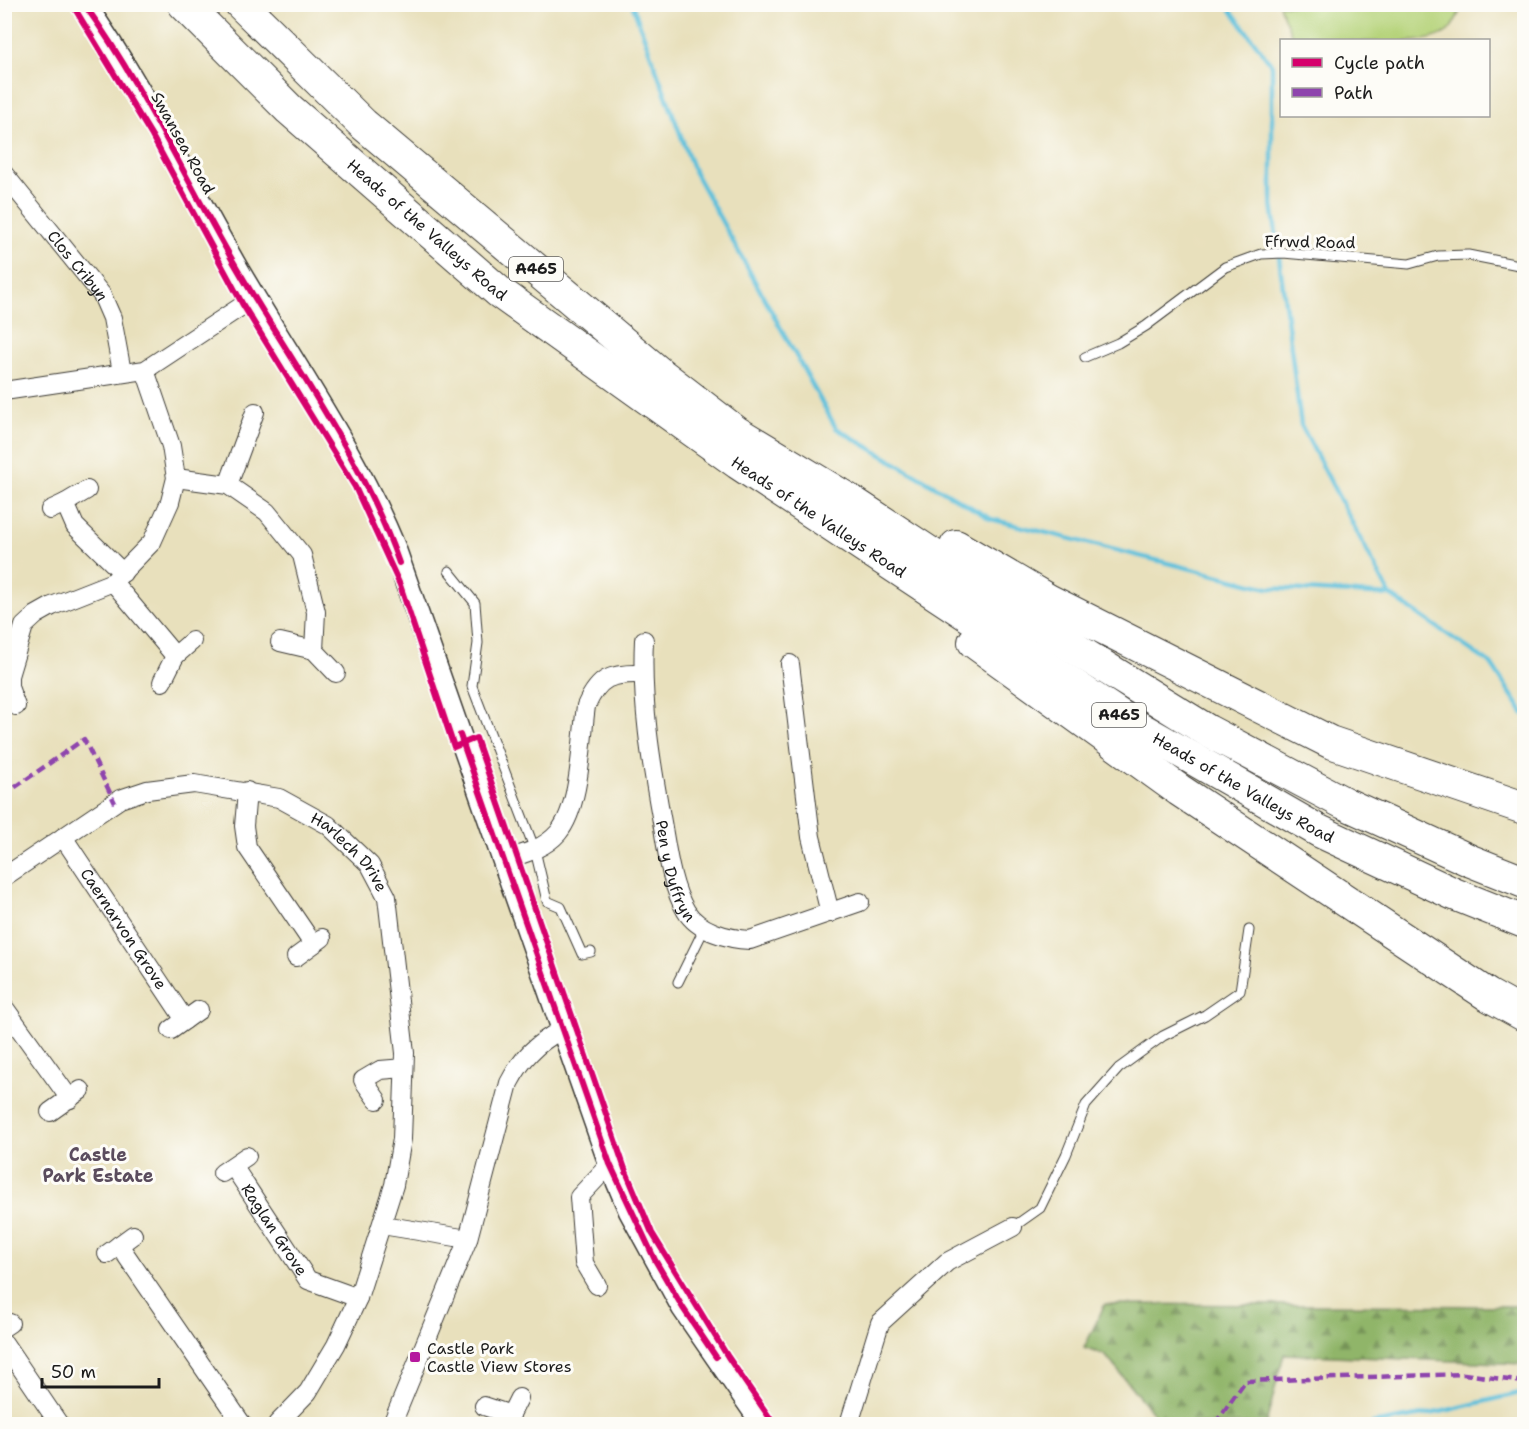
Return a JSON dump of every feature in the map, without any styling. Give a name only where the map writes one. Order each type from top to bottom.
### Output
[{"type":"highway","name":"Heads of the Valleys Road","points":[[184,4],[289,109],[499,292],[738,463],[1131,723],[1319,831],[1454,894],[1524,922]]},
{"type":"highway","name":"Heads of the Valleys Road","points":[[241,4],[363,124],[658,372],[736,432],[854,503],[1085,655],[1208,731],[1344,803],[1470,861],[1524,882]]},
{"type":"highway","points":[[738,463],[755,489],[872,569],[1179,790],[1488,995],[1524,1014]]},
{"type":"highway","points":[[854,503],[892,509],[1048,600],[1330,742],[1524,808]]},
{"type":"street","name":"Swansea Road","points":[[84,4],[116,49],[254,298],[375,500],[394,547],[561,1030],[610,1164],[630,1211],[683,1308],[763,1425]]},
{"type":"street","name":"Clos Cribyn","points":[[4,174],[102,295],[112,318],[122,372]]},
{"type":"street","points":[[4,391],[145,370],[254,298]]},
{"type":"street","points":[[16,706],[7,688],[24,626],[36,615],[52,606],[118,578],[152,542],[170,502],[176,478],[171,446],[145,370]]},
{"type":"street","points":[[228,485],[255,412]]},
{"type":"street","points":[[176,478],[228,485],[267,512],[302,555],[316,612],[314,650]]},
{"type":"street","points":[[87,490],[58,507],[118,578],[175,656]]},
{"type":"street","name":"Pen y Dyffryn","points":[[644,640],[642,674],[646,731],[666,847],[686,911],[697,924],[732,939],[750,940],[860,902]]},
{"type":"street","points":[[162,682],[175,656],[192,641]]},
{"type":"street","points":[[280,642],[314,650],[336,673]]},
{"type":"street","points":[[790,664],[811,837],[830,913]]},
{"type":"street","points":[[504,860],[534,850],[557,834],[570,812],[586,706],[592,691],[604,679],[622,673],[642,674]]},
{"type":"street","name":"Harlech Drive","points":[[4,877],[120,799],[147,790],[194,784],[279,798],[328,825],[370,865],[387,897],[402,1020],[404,1068],[402,1139],[394,1185],[358,1298],[336,1345],[308,1392],[278,1425]]},
{"type":"street","points":[[247,791],[244,826],[248,847],[318,941],[296,957]]},
{"type":"street","name":"Caernarvon Grove","points":[[63,837],[185,1020]]},
{"type":"street","points":[[4,1007],[75,1095],[50,1112]]},
{"type":"street","points":[[392,1425],[468,1239],[509,1083],[521,1060],[540,1041],[561,1030]]},
{"type":"street","points":[[377,1100],[363,1080],[380,1070],[404,1068]]},
{"type":"street","points":[[597,1285],[584,1263],[579,1197],[610,1164]]},
{"type":"street","name":"Raglan Grove","points":[[234,1165],[308,1280],[358,1298]]},
{"type":"street","points":[[382,1225],[468,1239]]},
{"type":"street","points":[[850,1424],[880,1323],[946,1262],[1013,1227]]},
{"type":"street","points":[[120,1245],[242,1425]]},
{"type":"street","points":[[4,1343],[59,1425]]},
{"type":"street","points":[[484,1406],[509,1420],[519,1398]]},
{"type":"lane","name":"Ffrwd Road","points":[[1085,357],[1118,343],[1146,326],[1225,267],[1261,254],[1294,254],[1408,264],[1445,255],[1468,255],[1524,266]]},
{"type":"lane","points":[[449,571],[475,603],[478,643],[472,686],[534,850],[546,901],[561,907],[582,954],[591,952]]},
{"type":"lane","points":[[678,982],[705,927]]},
{"type":"lane","points":[[1013,1227],[1040,1208],[1066,1155],[1086,1105],[1119,1068],[1162,1036],[1205,1015],[1240,991],[1249,930]]},
{"type":"green space","points":[[1279,5],[1463,5],[1450,30],[1434,38],[1318,39],[1292,36]]},
{"type":"green space","points":[[1105,1304],[1524,1306],[1524,1364],[1284,1354],[1266,1424],[1158,1424],[1156,1417],[1105,1355],[1084,1348]]},
{"type":"waterway","points":[[632,4],[694,171],[836,428],[991,519],[1268,588],[1390,595],[1491,664],[1524,714]]},
{"type":"waterway","points":[[1226,4],[1272,65],[1272,203],[1301,425],[1390,595]]},
{"type":"waterway","points":[[1372,1424],[1440,1412],[1524,1392]]},
{"type":"marked path","points":[[4,795],[84,739],[115,803]]},
{"type":"marked path","points":[[1215,1424],[1245,1381],[1464,1374],[1524,1382]]},
{"type":"cycle path","points":[[72,4],[152,136],[243,305],[355,487],[400,585],[454,747],[476,738],[625,1169],[652,1233],[728,1357],[774,1424]]},
{"type":"cycle path","points":[[84,4],[126,68],[237,268],[346,449],[384,524],[399,563]]},
{"type":"cycle path","points":[[460,735],[610,1164],[655,1260],[683,1308],[716,1357]]},
{"type":"place","name":"Castle Park Castle View Stores","points":[[415,1357]]},
{"type":"district","name":"Castle Park Estate","points":[[98,1165]]}]
